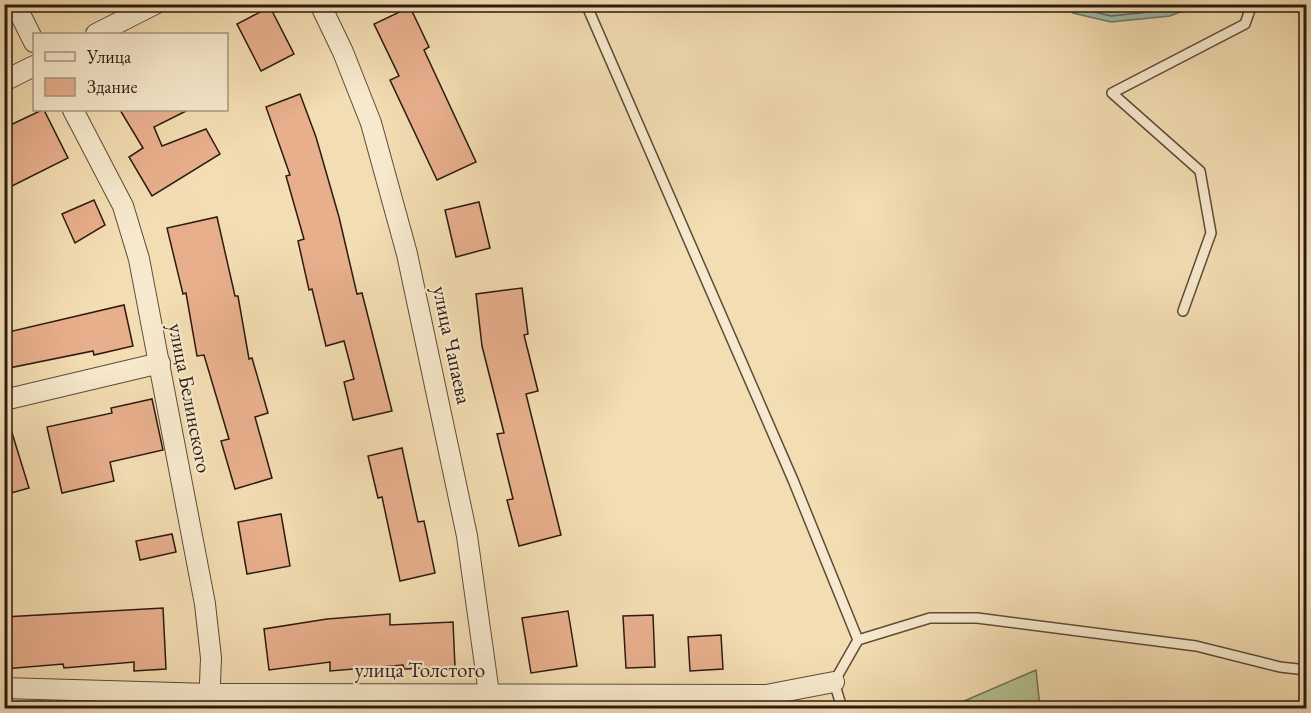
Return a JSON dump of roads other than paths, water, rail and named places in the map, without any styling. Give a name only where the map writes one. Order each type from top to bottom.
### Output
[{"type":"street","points":[[15,4],[33,40]]},
{"type":"street","points":[[98,33],[155,4]]},
{"type":"street","name":"улица Чапаева","points":[[320,4],[343,52],[371,123],[407,254],[467,536],[490,701]]},
{"type":"street","points":[[4,81],[33,66]]},
{"type":"street","name":"улица Белинского","points":[[74,111],[123,206],[139,259],[205,604],[211,658],[209,701]]},
{"type":"street","points":[[4,400],[159,363]]},
{"type":"street","name":"улица Толстого","points":[[4,688],[209,701],[490,701],[766,695],[834,682]]},
{"type":"lane","points":[[586,4],[793,480],[858,640]]},
{"type":"lane","points":[[1183,311],[1210,234],[1200,171],[1112,93],[1245,24],[1252,4]]},
{"type":"lane","points":[[842,708],[834,682],[858,640],[930,618],[977,618],[1054,626],[1196,646],[1280,667],[1306,670]]},
{"type":"water","points":[[1069,5],[1198,5],[1170,16],[1111,22],[1073,13]]}]
